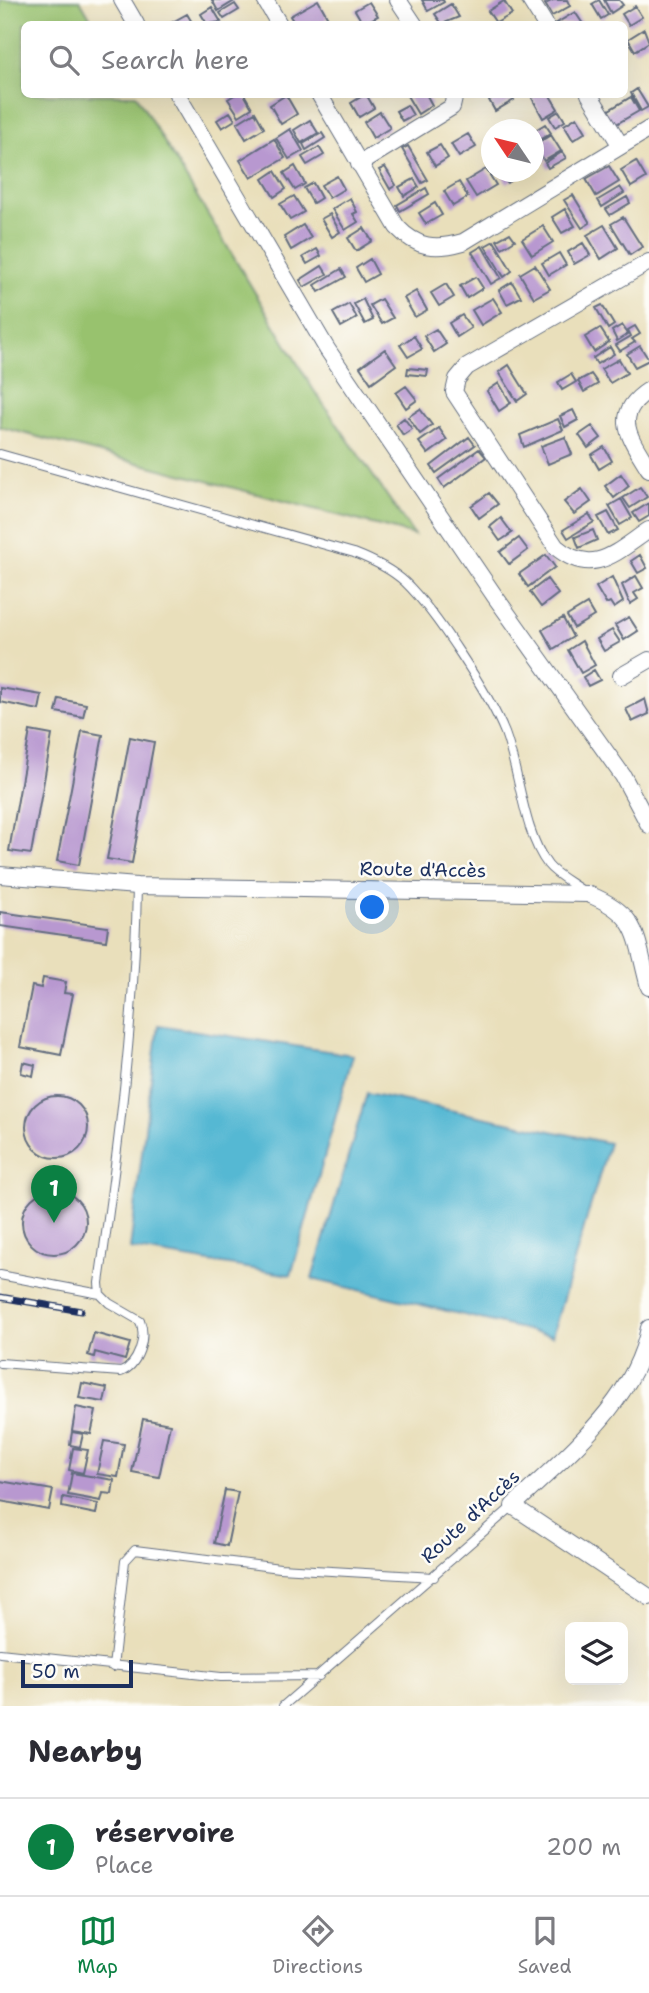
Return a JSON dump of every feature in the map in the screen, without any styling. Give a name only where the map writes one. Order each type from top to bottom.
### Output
[{"type":"street","points":[[122,0],[134,21]]},
{"type":"street","points":[[265,0],[277,21]]},
{"type":"street","points":[[398,0],[412,21]]},
{"type":"street","points":[[530,0],[543,21]]},
{"type":"street","points":[[179,98],[327,349],[494,595],[623,776],[649,825]]},
{"type":"street","points":[[321,98],[397,227],[411,242],[443,248],[463,242],[649,129]]},
{"type":"street","points":[[359,164],[452,107],[453,98]]},
{"type":"street","points":[[591,98],[621,146]]},
{"type":"street","points":[[649,262],[467,367],[457,379],[454,392],[548,536],[564,554],[586,562],[601,561],[649,530]]},
{"type":"street","points":[[649,390],[632,405],[625,420],[629,436],[649,469]]},
{"type":"street","points":[[621,676],[649,660]]},
{"type":"street","name":"Route d'Accès","points":[[0,875],[137,886],[588,894],[610,903],[629,918],[649,987]]},
{"type":"street","name":"Route d'Accès","points":[[513,1506],[592,1429],[622,1392],[646,1346],[649,1328]]},
{"type":"street","points":[[513,1506],[649,1597]]},
{"type":"lane","points":[[0,454],[354,552],[380,564],[404,582],[430,613],[495,710],[506,736],[538,850],[550,868],[588,894]]},
{"type":"lane","points":[[100,1294],[123,1109],[136,958],[137,886]]},
{"type":"lane","points":[[0,1275],[100,1294],[109,1303],[136,1317],[142,1326],[138,1355],[130,1368],[121,1372],[0,1363]]},
{"type":"lane","name":"Route d'Accès","points":[[283,1706],[513,1506]]},
{"type":"lane","points":[[113,1667],[125,1561],[135,1550],[280,1568],[434,1577]]},
{"type":"lane","points":[[0,1653],[221,1677],[320,1676]]},
{"type":"green space","points":[[0,0],[80,0],[92,21],[21,21],[21,98],[138,98],[313,389],[414,535],[0,427]]},
{"type":"water","points":[[158,1025],[353,1055],[291,1275],[130,1249]]},
{"type":"water","points":[[367,1093],[609,1143],[552,1336],[312,1279]]},
{"type":"building","points":[[212,0],[236,0],[218,11]]},
{"type":"building","points":[[318,0],[328,18],[323,21],[293,21],[290,16]]},
{"type":"building","points":[[422,0],[443,0],[444,2],[428,11]]},
{"type":"building","points":[[553,0],[567,0],[570,6],[552,16],[545,4]]},
{"type":"building","points":[[599,0],[608,15],[601,19],[592,4]]},
{"type":"building","points":[[604,0],[619,0],[623,5],[611,13]]},
{"type":"building","points":[[504,1],[512,14],[495,21],[488,11]]},
{"type":"building","points":[[369,2],[378,16],[369,21],[361,21],[355,10]]},
{"type":"building","points":[[235,4],[239,10],[224,19],[220,13]]},
{"type":"building","points":[[451,4],[459,17],[440,21],[435,14]]},
{"type":"building","points":[[635,6],[642,17],[629,25],[622,14]]},
{"type":"building","points":[[212,7],[220,21],[205,21],[201,14]]},
{"type":"building","points":[[575,12],[581,21],[560,21]]},
{"type":"building","points":[[187,14],[191,21],[174,21]]},
{"type":"building","points":[[644,29],[649,42],[635,51],[628,39]]},
{"type":"building","points":[[637,89],[648,107],[641,111],[631,93]]},
{"type":"building","points":[[631,97],[639,111],[611,127],[604,113]]},
{"type":"building","points":[[246,98],[252,108],[239,116],[228,99]]},
{"type":"building","points":[[281,98],[288,98],[297,114],[281,124],[270,105]]},
{"type":"building","points":[[359,98],[368,98],[374,108],[359,117],[351,103]]},
{"type":"building","points":[[408,98],[428,98],[432,105],[418,114]]},
{"type":"building","points":[[513,98],[514,100],[495,111],[489,100]]},
{"type":"building","points":[[532,98],[551,98],[558,109],[543,118]]},
{"type":"building","points":[[407,105],[413,115],[402,121],[396,111]]},
{"type":"building","points":[[559,111],[565,121],[555,127],[549,117]]},
{"type":"building","points":[[230,112],[235,120],[222,128],[217,120]]},
{"type":"building","points":[[255,112],[264,128],[246,139],[237,123]]},
{"type":"building","points":[[380,112],[390,128],[373,138],[364,122]]},
{"type":"building","points":[[577,117],[586,132],[573,140],[564,125]]},
{"type":"building","points":[[310,120],[318,133],[301,143],[294,130]]},
{"type":"building","points":[[544,125],[551,133],[544,137]]},
{"type":"building","points":[[290,129],[303,151],[289,159],[276,138]]},
{"type":"building","points":[[322,133],[325,138],[306,150],[303,144]]},
{"type":"building","points":[[468,134],[476,147],[459,157],[451,144]]},
{"type":"building","points":[[551,135],[561,151],[544,161],[544,139]]},
{"type":"building","points":[[274,139],[285,158],[251,178],[240,160]]},
{"type":"building","points":[[440,145],[448,158],[435,166],[427,152]]},
{"type":"building","points":[[408,146],[428,180],[422,183],[402,149]]},
{"type":"building","points":[[319,147],[324,155],[307,165],[302,157]]},
{"type":"building","points":[[562,152],[566,158],[548,168],[545,163]]},
{"type":"building","points":[[636,161],[646,178],[631,187],[621,170]]},
{"type":"building","points":[[295,166],[305,184],[295,190],[284,173]]},
{"type":"building","points":[[609,166],[619,182],[596,196],[586,179]]},
{"type":"building","points":[[385,167],[396,185],[390,189],[379,170]]},
{"type":"building","points":[[275,171],[286,189],[274,197],[263,179]]},
{"type":"building","points":[[481,172],[481,182],[494,182],[496,185],[476,197],[466,181]]},
{"type":"building","points":[[337,176],[344,189],[329,198],[321,185]]},
{"type":"building","points":[[414,179],[419,187],[404,196],[399,187]]},
{"type":"building","points":[[459,182],[468,197],[453,206],[444,191]]},
{"type":"building","points":[[313,183],[321,198],[313,203],[304,188]]},
{"type":"building","points":[[620,187],[624,193],[602,207],[598,200]]},
{"type":"building","points":[[426,188],[429,194],[400,211],[397,205]]},
{"type":"building","points":[[573,195],[590,223],[582,228],[564,200]]},
{"type":"building","points":[[294,196],[304,212],[290,220],[280,204]]},
{"type":"building","points":[[627,197],[630,203],[610,215],[606,209]]},
{"type":"building","points":[[350,198],[357,212],[353,214],[358,222],[345,230],[332,209]]},
{"type":"building","points":[[435,203],[442,215],[426,224],[419,213]]},
{"type":"building","points":[[565,209],[575,226],[562,233],[552,217]]},
{"type":"building","points":[[330,214],[340,232],[332,237],[321,219]]},
{"type":"building","points":[[623,217],[642,247],[630,255],[611,224]]},
{"type":"building","points":[[303,225],[311,238],[291,250],[284,237]]},
{"type":"building","points":[[604,225],[618,248],[601,259],[587,235]]},
{"type":"building","points":[[543,226],[553,242],[532,255],[522,239]]},
{"type":"building","points":[[364,228],[372,241],[356,251],[348,238]]},
{"type":"building","points":[[510,233],[515,240],[502,248],[497,240]]},
{"type":"building","points":[[494,241],[512,271],[504,277],[485,246]]},
{"type":"building","points":[[583,243],[590,255],[574,264],[568,252]]},
{"type":"building","points":[[482,246],[501,278],[491,284],[472,252]]},
{"type":"building","points":[[317,249],[321,256],[307,264],[303,257]]},
{"type":"building","points":[[559,253],[566,265],[549,275],[542,263]]},
{"type":"building","points":[[370,259],[378,274],[364,282],[356,268]]},
{"type":"building","points":[[535,265],[550,289],[534,298],[520,274]]},
{"type":"building","points":[[322,266],[327,274],[304,287],[300,280]]},
{"type":"building","points":[[341,269],[346,277],[319,292],[315,285]]},
{"type":"building","points":[[476,277],[483,288],[467,298],[460,286]]},
{"type":"building","points":[[512,282],[521,297],[507,304],[499,290]]},
{"type":"building","points":[[446,284],[454,297],[439,306],[431,293]]},
{"type":"building","points":[[416,291],[427,310],[415,317],[404,298]]},
{"type":"building","points":[[493,298],[502,312],[481,325],[472,310]]},
{"type":"building","points":[[363,299],[373,320],[365,324],[354,304]]},
{"type":"building","points":[[381,299],[393,318],[382,324],[370,305]]},
{"type":"building","points":[[349,304],[357,318],[341,327],[333,313]]},
{"type":"building","points":[[602,305],[614,325],[608,329],[596,308]]},
{"type":"building","points":[[462,315],[471,328],[457,337],[449,323]]},
{"type":"building","points":[[622,325],[628,334],[617,341],[612,331]]},
{"type":"building","points":[[635,326],[640,334],[632,339],[635,342],[620,351],[616,345],[631,336],[628,330]]},
{"type":"building","points":[[600,328],[609,342],[594,352],[585,337]]},
{"type":"building","points":[[436,329],[446,344],[434,352],[424,336]]},
{"type":"building","points":[[414,336],[422,349],[408,357],[400,345]]},
{"type":"building","points":[[640,346],[649,360],[635,367],[627,354]]},
{"type":"building","points":[[610,347],[614,354],[597,364],[593,358]]},
{"type":"building","points":[[385,349],[396,365],[371,383],[360,367]]},
{"type":"building","points":[[619,359],[627,373],[610,383],[601,369]]},
{"type":"building","points":[[509,365],[527,394],[517,401],[499,372]]},
{"type":"building","points":[[408,368],[428,370],[427,376],[407,374]]},
{"type":"building","points":[[571,374],[576,382],[562,390],[558,382]]},
{"type":"building","points":[[591,374],[598,384],[584,392],[578,381]]},
{"type":"building","points":[[499,383],[511,403],[499,411],[487,391]]},
{"type":"building","points":[[406,386],[417,400],[406,408],[396,393]]},
{"type":"building","points":[[420,409],[432,425],[420,434],[408,417]]},
{"type":"building","points":[[573,410],[578,420],[565,427],[560,416]]},
{"type":"building","points":[[404,418],[412,429],[403,435],[396,424]]},
{"type":"building","points":[[558,419],[563,430],[524,447],[520,435]]},
{"type":"building","points":[[592,426],[601,438],[588,448],[579,435]]},
{"type":"building","points":[[439,428],[447,440],[428,454],[419,442]]},
{"type":"building","points":[[469,437],[475,445],[436,473],[431,466]]},
{"type":"building","points":[[565,437],[572,454],[548,464],[541,446]]},
{"type":"building","points":[[604,447],[612,461],[599,469],[591,455]]},
{"type":"building","points":[[479,449],[486,457],[444,488],[438,479]]},
{"type":"building","points":[[621,474],[629,486],[614,498],[605,486]]},
{"type":"building","points":[[640,487],[647,497],[630,508],[623,498]]},
{"type":"building","points":[[582,489],[591,502],[574,514],[564,502]]},
{"type":"building","points":[[489,493],[498,504],[479,518],[471,506]]},
{"type":"building","points":[[621,499],[632,518],[620,525],[609,506]]},
{"type":"building","points":[[649,503],[649,516],[639,522],[633,513]]},
{"type":"building","points":[[608,512],[618,530],[608,535],[598,517]]},
{"type":"building","points":[[589,514],[594,522],[568,538],[563,530]]},
{"type":"building","points":[[501,518],[512,533],[500,541],[490,527]]},
{"type":"building","points":[[593,530],[597,540],[579,548],[575,537]]},
{"type":"building","points":[[519,538],[528,550],[509,564],[500,552]]},
{"type":"building","points":[[546,555],[555,567],[528,587],[519,574]]},
{"type":"building","points":[[640,555],[647,568],[638,573],[631,561]]},
{"type":"building","points":[[636,576],[643,588],[634,593],[638,599],[630,604],[622,585]]},
{"type":"building","points":[[612,577],[623,602],[614,608],[610,602],[606,604],[596,587]]},
{"type":"building","points":[[547,579],[558,594],[541,607],[530,592]]},
{"type":"building","points":[[587,604],[594,616],[574,628],[567,616]]},
{"type":"building","points":[[629,617],[638,631],[624,640],[615,625]]},
{"type":"building","points":[[563,618],[573,637],[553,649],[542,630]]},
{"type":"building","points":[[612,630],[620,642],[604,651],[597,639]]},
{"type":"building","points":[[582,641],[595,665],[581,673],[568,650]]},
{"type":"building","points":[[594,670],[600,680],[588,686],[583,677]]},
{"type":"building","points":[[0,688],[42,695],[39,710],[0,702]]},
{"type":"building","points":[[59,699],[86,704],[83,717],[56,712]]},
{"type":"building","points":[[645,699],[649,714],[632,722],[626,709]]},
{"type":"building","points":[[30,731],[52,735],[31,854],[9,851]]},
{"type":"building","points":[[82,731],[103,735],[79,865],[57,861]]},
{"type":"building","points":[[130,737],[154,742],[132,863],[107,859]]},
{"type":"building","points":[[0,912],[108,927],[106,941],[0,926]]},
{"type":"building","points":[[43,978],[66,982],[64,993],[73,994],[61,1055],[20,1047],[32,986],[41,988]]},
{"type":"building","points":[[23,1062],[35,1065],[33,1076],[21,1073]]},
{"type":"building","points":[[57,1096],[69,1098],[79,1105],[86,1115],[86,1139],[79,1149],[69,1156],[57,1158],[45,1156],[35,1149],[28,1139],[26,1127],[28,1115],[35,1105],[45,1098]]},
{"type":"building","points":[[54,1190],[72,1196],[80,1204],[86,1222],[80,1240],[72,1248],[54,1254],[36,1248],[28,1240],[22,1222],[28,1204],[36,1196]]},
{"type":"building","points":[[94,1333],[130,1343],[125,1360],[95,1352],[94,1357],[88,1355]]},
{"type":"building","points":[[82,1383],[107,1388],[104,1402],[79,1398]]},
{"type":"building","points":[[76,1407],[96,1411],[91,1434],[72,1431]]},
{"type":"building","points":[[143,1419],[170,1424],[159,1477],[132,1472]]},
{"type":"building","points":[[72,1432],[83,1434],[80,1447],[70,1445]]},
{"type":"building","points":[[104,1441],[124,1444],[118,1477],[97,1474]]},
{"type":"building","points":[[73,1448],[88,1450],[83,1473],[69,1470]]},
{"type":"building","points":[[72,1473],[114,1480],[112,1494],[103,1493],[101,1501],[68,1495]]},
{"type":"building","points":[[0,1481],[53,1490],[49,1510],[0,1501]]},
{"type":"building","points":[[225,1490],[238,1492],[227,1546],[214,1543]]},
{"type":"building","points":[[63,1497],[98,1504],[96,1514],[62,1507]]},
{"type":"railway","points":[[0,1297],[81,1311]]},
{"type":"place","name":"réservoire","points":[[54,1223]]}]
